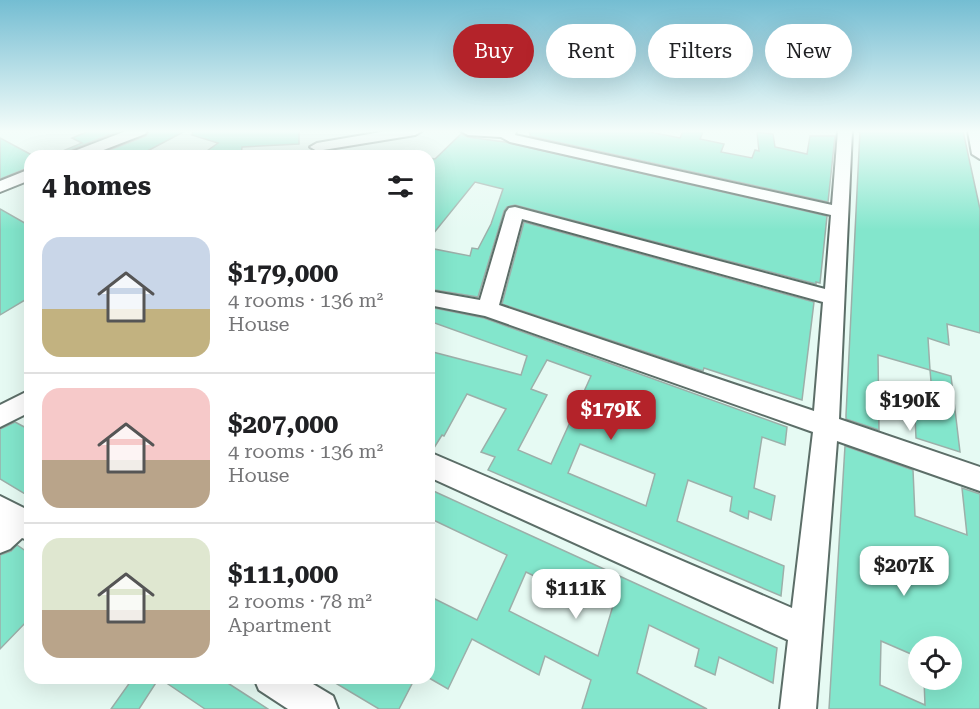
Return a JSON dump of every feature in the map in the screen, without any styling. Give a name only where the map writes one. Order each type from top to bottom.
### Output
[{"type":"street","points":[[626,164],[840,212]]},
{"type":"street","points":[[798,709],[826,427],[843,164]]},
{"type":"street","points":[[0,187],[24,177]]},
{"type":"street","points":[[488,309],[515,212],[834,298]]},
{"type":"street","points":[[435,299],[488,309],[980,478]]},
{"type":"street","points":[[0,417],[24,403]]},
{"type":"street","points":[[435,467],[806,631]]},
{"type":"street","points":[[280,684],[320,709]]},
{"type":"building","points":[[0,164],[24,164],[24,169],[0,179]]},
{"type":"building","points":[[435,164],[601,164],[827,216],[820,283],[816,282],[816,284],[515,205],[507,207],[504,211],[478,297],[435,290],[435,249],[470,256],[472,248],[478,249],[491,224],[503,189],[475,182],[435,232]]},
{"type":"building","points":[[657,164],[832,164],[828,202]]},
{"type":"building","points":[[858,164],[970,164],[980,209],[980,333],[947,324],[949,345],[928,338],[930,370],[878,355],[879,430],[846,419]]},
{"type":"building","points":[[0,209],[24,223],[24,301],[0,315]]},
{"type":"building","points":[[524,222],[814,302],[802,400],[704,368],[703,371],[502,304]]},
{"type":"building","points":[[435,308],[484,318],[787,427],[785,445],[762,437],[754,488],[775,496],[771,520],[749,511],[748,519],[730,511],[732,497],[688,480],[677,521],[784,566],[781,596],[488,470],[495,457],[481,452],[506,409],[467,394],[444,436],[442,435],[435,446],[435,353],[521,375],[527,356],[435,323]],"holes":[[[547,360],[591,376],[551,464],[518,450],[547,395],[531,389]],[[580,444],[655,474],[646,506],[568,473]]]},
{"type":"building","points":[[930,370],[951,376],[960,452],[916,438],[914,397],[933,403]]},
{"type":"building","points":[[15,422],[24,427],[24,493],[0,479],[0,429]]},
{"type":"building","points":[[845,446],[913,470],[915,516],[967,535],[962,488],[980,494],[980,709],[829,709]]},
{"type":"building","points":[[435,492],[777,648],[773,683],[719,657],[715,675],[695,666],[699,649],[649,625],[637,673],[707,709],[582,709],[591,680],[545,656],[539,675],[472,639],[448,689],[435,681],[435,599],[477,620],[507,555],[435,521]],"holes":[[[526,572],[569,593],[574,579],[615,599],[598,656],[509,611]]]},
{"type":"building","points":[[17,545],[24,550],[24,624],[0,649],[0,555],[11,551]]},
{"type":"building","points":[[129,684],[155,684],[139,709],[111,709]]},
{"type":"building","points":[[168,684],[229,684],[268,709],[205,709]]},
{"type":"building","points":[[337,684],[412,684],[399,709],[379,709]]}]
